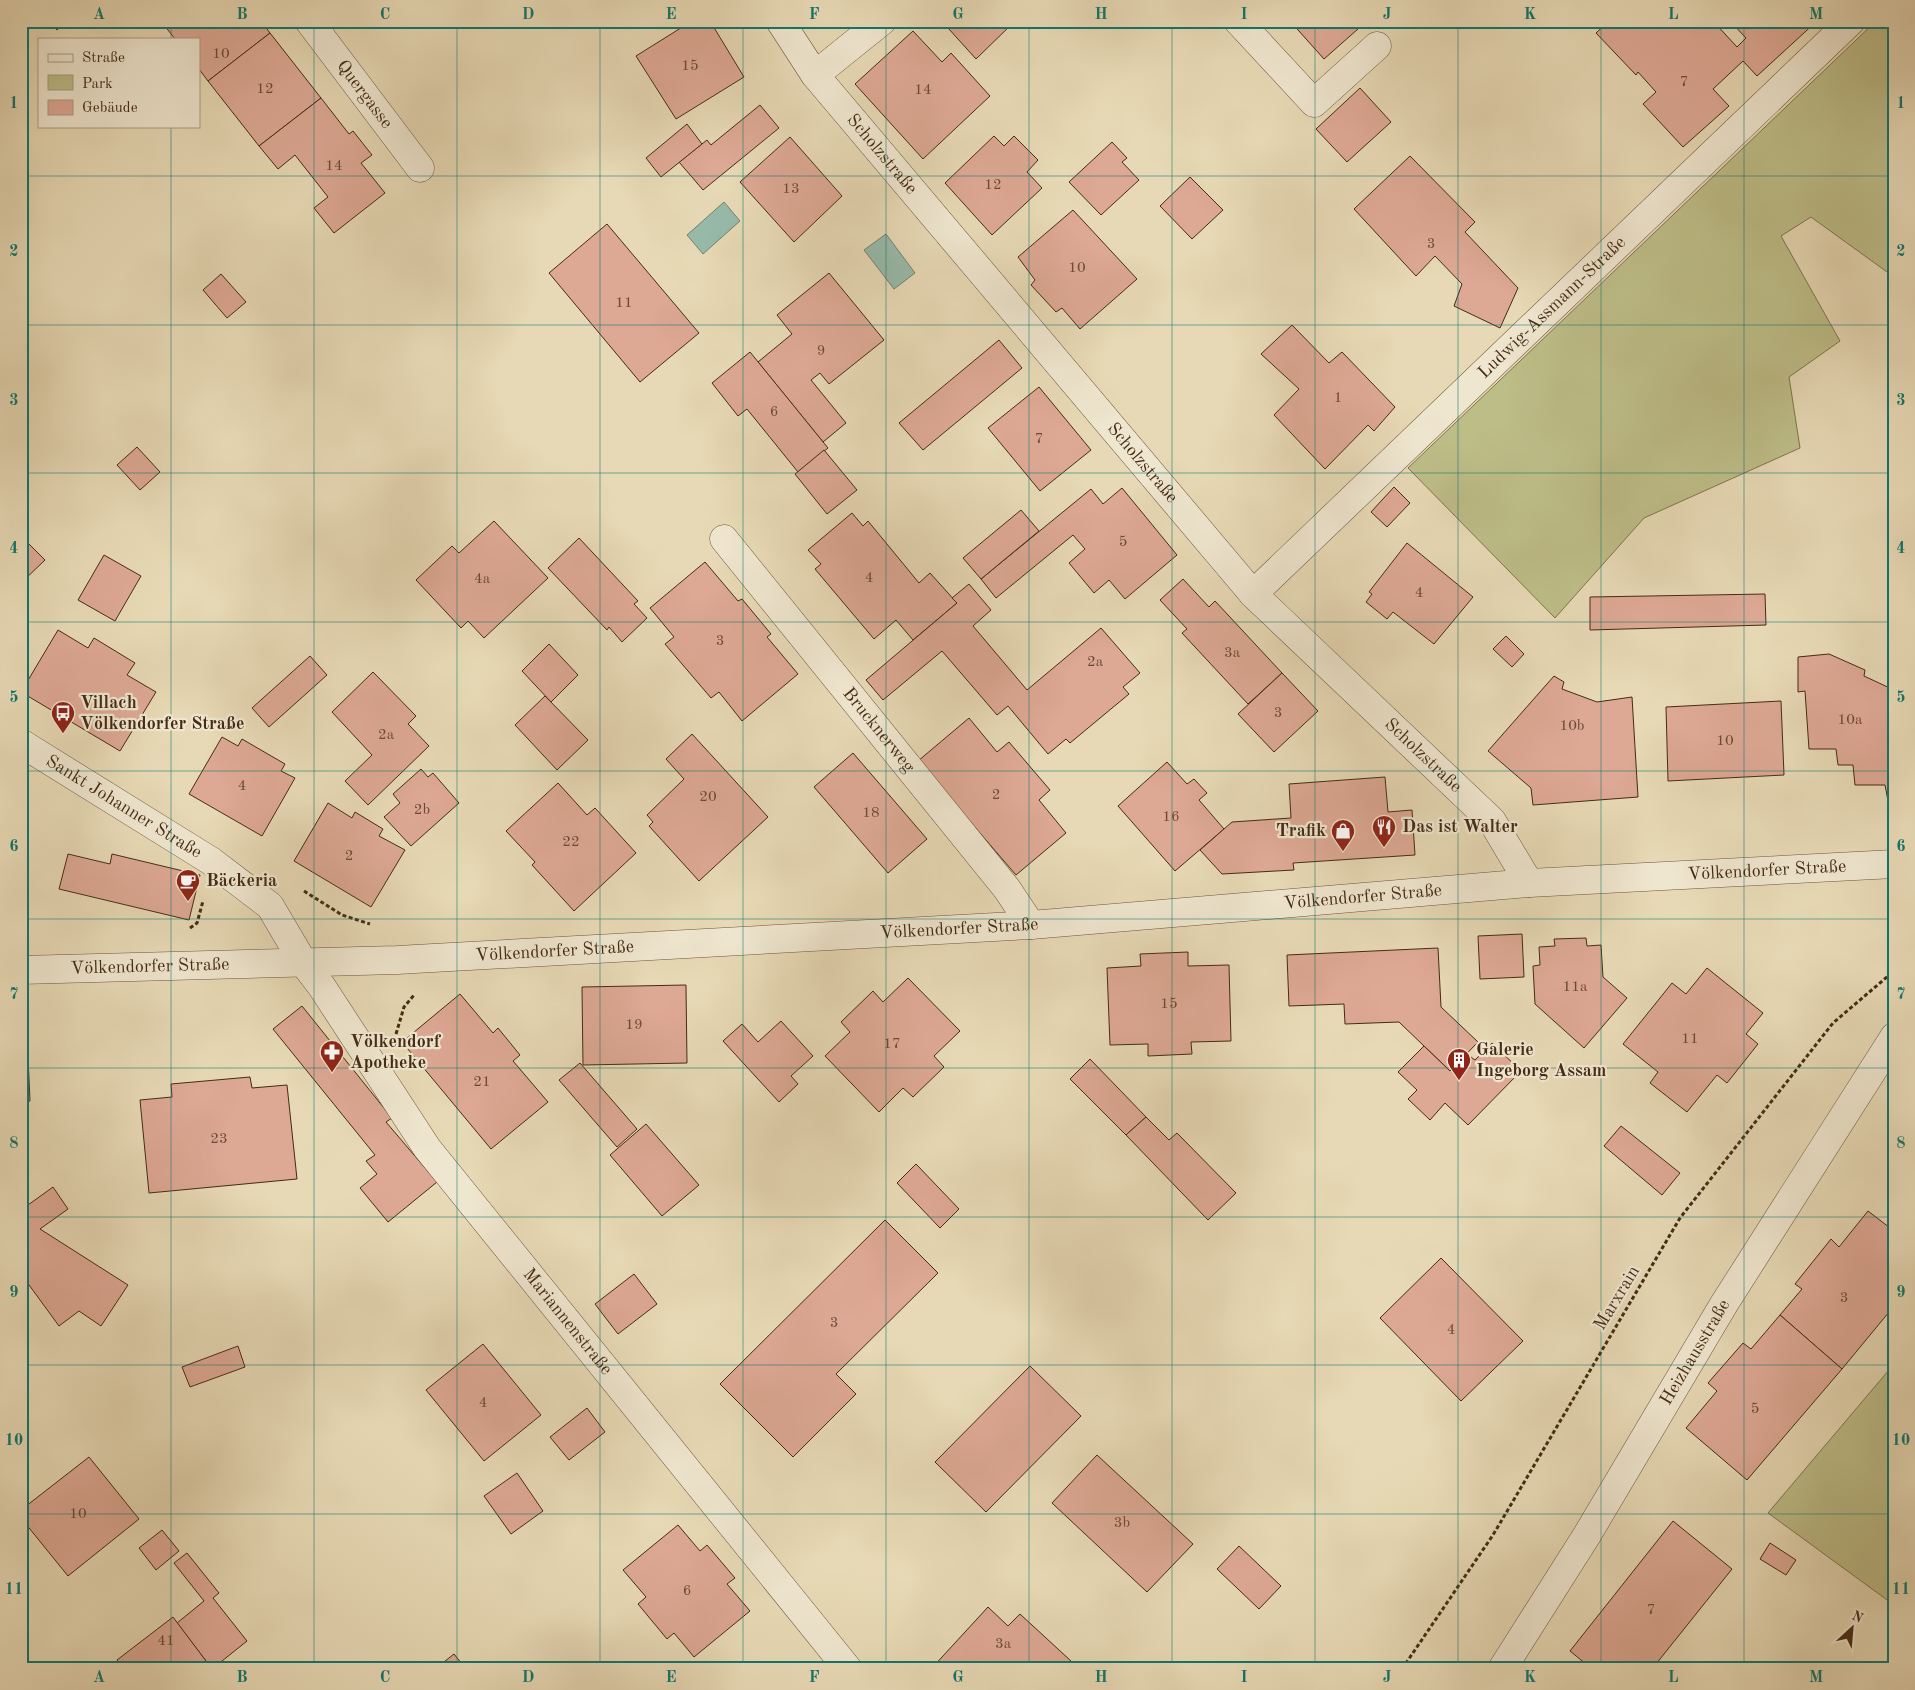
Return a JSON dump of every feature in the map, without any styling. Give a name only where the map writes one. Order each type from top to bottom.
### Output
[{"type":"street","name":"Quergasse","points":[[309,21],[420,168]]},
{"type":"street","name":"Scholzstraße","points":[[780,21],[815,75],[1253,594],[1492,821],[1529,883]]},
{"type":"street","points":[[815,75],[882,21]]},
{"type":"street","points":[[1238,21],[1314,102],[1377,46]]},
{"type":"street","name":"Ludwig-Assmann-Straße","points":[[1253,594],[1851,21]]},
{"type":"street","name":"Brucknerweg","points":[[724,539],[1007,890],[1031,925]]},
{"type":"street","name":"Sankt Johanner Straße","points":[[21,743],[211,861],[256,895],[270,906],[303,962]]},
{"type":"street","name":"Völkendorfer Straße","points":[[21,970],[406,959],[1031,925],[1529,883],[1894,864]]},
{"type":"street","name":"Mariannenstraße","points":[[303,962],[322,987],[427,1148],[848,1669]]},
{"type":"street","name":"Heizhausstraße","points":[[1502,1669],[1587,1535],[1724,1304],[1894,1037]]},
{"type":"path","name":"Marxrain","points":[[1402,1669],[1493,1535],[1680,1218],[1833,1023],[1894,971]]},
{"type":"path","points":[[393,1043],[404,1007],[416,992]]},
{"type":"green space","points":[[1876,21],[1894,21],[1894,277],[1811,217],[1781,236],[1840,341],[1789,377],[1800,448],[1644,518],[1555,618],[1408,468]]},
{"type":"green space","points":[[1894,1364],[1894,1605],[1768,1513]]},
{"type":"shaded area","points":[[724,202],[740,221],[703,254],[687,235]]},
{"type":"shaded area","points":[[886,234],[915,273],[894,289],[864,250]]},
{"type":"building","points":[[49,21],[65,21],[57,30]]},
{"type":"building","points":[[161,21],[261,21],[270,33],[208,81],[200,70],[200,38],[174,38]]},
{"type":"building","points":[[692,21],[710,21],[744,77],[676,119],[636,56]]},
{"type":"building","points":[[956,21],[1015,21],[976,59],[948,28]]},
{"type":"building","points":[[1290,21],[1367,21],[1324,59]]},
{"type":"building","points":[[1609,21],[1713,21],[1737,47],[1746,38],[1730,21],[1817,21],[1757,76],[1743,61],[1713,89],[1729,106],[1683,147],[1643,104],[1656,92],[1638,72],[1636,75],[1596,33]]},
{"type":"building","points":[[913,31],[942,62],[951,53],[990,96],[923,159],[855,84]]},
{"type":"building","points":[[270,33],[321,98],[259,146],[208,81]]},
{"type":"building","points":[[1360,88],[1391,122],[1347,162],[1316,129]]},
{"type":"building","points":[[321,98],[349,134],[353,131],[372,155],[361,163],[385,193],[334,233],[314,208],[328,197],[295,155],[278,169],[259,146]]},
{"type":"building","points":[[760,105],[779,128],[703,190],[679,162],[707,140],[711,145]]},
{"type":"building","points":[[687,124],[702,144],[661,177],[646,158]]},
{"type":"building","points":[[994,136],[1004,146],[1014,136],[1038,160],[1027,172],[1042,188],[992,235],[945,183]]},
{"type":"building","points":[[790,137],[842,196],[794,242],[740,182]]},
{"type":"building","points":[[1112,142],[1127,158],[1122,162],[1139,180],[1101,215],[1069,182]]},
{"type":"building","points":[[1410,156],[1475,222],[1465,232],[1518,288],[1500,328],[1454,306],[1462,284],[1435,256],[1416,276],[1354,209]]},
{"type":"building","points":[[1190,177],[1223,210],[1192,239],[1160,206]]},
{"type":"building","points":[[1073,210],[1137,279],[1080,329],[1062,308],[1056,312],[1031,285],[1035,280],[1018,257]]},
{"type":"building","points":[[607,224],[699,333],[640,382],[549,273]]},
{"type":"building","points":[[829,273],[884,340],[829,384],[820,373],[811,380],[846,423],[823,442],[758,362],[792,334],[777,315]]},
{"type":"building","points":[[221,274],[246,302],[227,318],[203,290]]},
{"type":"building","points":[[1292,325],[1329,363],[1342,352],[1395,407],[1374,431],[1368,425],[1325,469],[1274,415],[1299,389],[1261,354]]},
{"type":"building","points":[[999,340],[1022,368],[923,450],[899,423]]},
{"type":"building","points":[[750,352],[828,448],[798,472],[747,409],[738,416],[712,383]]},
{"type":"building","points":[[1039,387],[1091,450],[1040,491],[988,428]]},
{"type":"building","points":[[137,447],[160,472],[140,490],[117,465]]},
{"type":"building","points":[[824,450],[857,490],[827,514],[795,474]]},
{"type":"building","points":[[1394,487],[1410,503],[1387,527],[1371,512]]},
{"type":"building","points":[[1122,488],[1177,555],[1125,599],[1109,580],[1094,593],[1069,563],[1085,549],[1073,535],[996,598],[981,579],[1091,489],[1103,504]]},
{"type":"building","points":[[1021,510],[1039,531],[981,579],[963,558]]},
{"type":"building","points":[[852,513],[863,526],[868,521],[919,583],[930,573],[957,603],[913,640],[896,620],[874,639],[815,569],[821,564],[808,550]]},
{"type":"building","points":[[494,521],[548,578],[484,638],[468,621],[461,628],[416,580],[452,546],[459,553]]},
{"type":"building","points":[[21,536],[45,560],[21,583]]},
{"type":"building","points":[[579,538],[638,601],[634,604],[647,618],[622,642],[609,627],[607,630],[548,568]]},
{"type":"building","points":[[1407,543],[1473,597],[1434,644],[1393,612],[1387,619],[1366,602],[1372,594],[1369,592]]},
{"type":"building","points":[[104,555],[141,576],[115,621],[78,600]]},
{"type":"building","points":[[705,562],[738,601],[742,599],[771,634],[767,637],[798,674],[742,721],[719,692],[711,698],[665,644],[674,637],[650,608]]},
{"type":"building","points":[[1183,579],[1209,607],[1215,601],[1282,673],[1248,704],[1182,633],[1187,629],[1160,600]]},
{"type":"building","points":[[969,584],[991,610],[973,626],[1027,690],[1101,628],[1140,673],[1123,687],[1129,694],[1070,743],[1066,739],[1048,754],[1008,706],[997,715],[942,651],[883,700],[866,680],[957,603],[952,598]]},
{"type":"building","points":[[1765,594],[1766,625],[1590,630],[1590,597]]},
{"type":"building","points":[[58,630],[88,648],[94,638],[135,663],[127,675],[156,692],[120,751],[21,692]]},
{"type":"building","points":[[1506,636],[1524,654],[1512,667],[1493,649]]},
{"type":"building","points":[[549,644],[578,675],[551,702],[522,671]]},
{"type":"building","points":[[1829,654],[1865,670],[1864,676],[1894,690],[1894,810],[1890,811],[1885,785],[1855,785],[1853,765],[1838,765],[1836,749],[1809,749],[1805,691],[1798,692],[1798,657]]},
{"type":"building","points":[[310,656],[327,675],[269,727],[252,708]]},
{"type":"building","points":[[373,672],[416,716],[408,724],[429,746],[368,805],[345,781],[372,755],[332,712]]},
{"type":"building","points":[[1282,673],[1318,711],[1274,752],[1238,714]]},
{"type":"building","points":[[1554,676],[1564,682],[1562,689],[1597,702],[1632,697],[1638,797],[1533,805],[1531,788],[1488,751]]},
{"type":"building","points":[[545,696],[588,740],[557,770],[515,725]]},
{"type":"building","points":[[1781,701],[1784,775],[1668,781],[1666,707]]},
{"type":"building","points":[[969,718],[997,752],[1009,742],[1050,790],[1039,800],[1066,833],[1016,875],[918,761]]},
{"type":"building","points":[[692,734],[768,817],[699,881],[649,826],[653,822],[647,815],[684,779],[666,759]]},
{"type":"building","points":[[222,737],[238,746],[242,739],[285,764],[281,771],[295,778],[262,836],[189,794]]},
{"type":"building","points":[[853,753],[927,839],[888,873],[814,787]]},
{"type":"building","points":[[1167,762],[1187,784],[1194,779],[1207,793],[1199,800],[1224,829],[1175,871],[1118,806]]},
{"type":"building","points":[[421,769],[428,777],[433,773],[459,803],[411,846],[384,817],[400,803],[393,794]]},
{"type":"building","points":[[1385,777],[1388,812],[1412,810],[1415,855],[1293,863],[1294,870],[1222,874],[1200,850],[1232,822],[1291,818],[1289,784]]},
{"type":"building","points":[[558,783],[587,815],[595,808],[636,853],[574,911],[532,865],[535,862],[506,831]]},
{"type":"building","points":[[328,803],[352,818],[355,812],[383,829],[379,836],[405,850],[371,907],[294,861]]},
{"type":"building","points":[[68,854],[110,864],[112,854],[200,875],[189,920],[59,889]]},
{"type":"building","points":[[1522,934],[1524,977],[1480,979],[1478,936]]},
{"type":"building","points":[[1586,938],[1587,946],[1601,945],[1603,977],[1627,998],[1584,1048],[1535,1004],[1533,966],[1540,965],[1539,947],[1555,946],[1554,939]]},
{"type":"building","points":[[1438,948],[1441,1007],[1478,1042],[1450,1071],[1399,1022],[1345,1024],[1344,1004],[1289,1006],[1287,955]]},
{"type":"building","points":[[1188,952],[1188,966],[1229,965],[1231,1041],[1191,1042],[1192,1054],[1148,1056],[1148,1044],[1110,1045],[1107,968],[1141,966],[1140,954]]},
{"type":"building","points":[[1707,968],[1763,1013],[1746,1034],[1758,1044],[1727,1083],[1717,1075],[1687,1112],[1650,1083],[1658,1072],[1623,1044],[1672,983],[1686,994]]},
{"type":"building","points":[[908,978],[960,1031],[934,1056],[944,1067],[913,1097],[903,1088],[879,1112],[825,1056],[850,1032],[841,1022],[873,991],[883,1002]]},
{"type":"building","points":[[686,985],[687,1063],[583,1065],[582,987]]},
{"type":"building","points":[[460,994],[493,1033],[498,1028],[520,1055],[513,1061],[548,1102],[491,1149],[402,1042]]},
{"type":"building","name":"Völkendorf Apotheke","points":[[302,1006],[392,1118],[386,1122],[437,1182],[388,1222],[360,1188],[377,1174],[366,1161],[375,1155],[273,1029]]},
{"type":"building","points":[[781,1021],[813,1056],[791,1076],[798,1084],[779,1102],[723,1041],[742,1024],[758,1042]]},
{"type":"building","points":[[21,1034],[27,1034],[30,1101],[21,1102]]},
{"type":"building","name":"Galerie Ingeborg Assam","points":[[1492,1043],[1521,1071],[1468,1125],[1445,1103],[1430,1120],[1408,1099],[1417,1090],[1398,1072],[1424,1046],[1450,1071],[1467,1054],[1475,1060]]},
{"type":"building","points":[[1090,1059],[1146,1117],[1126,1135],[1070,1079]]},
{"type":"building","points":[[580,1063],[637,1129],[617,1147],[559,1080]]},
{"type":"building","points":[[250,1077],[252,1088],[287,1085],[297,1179],[149,1193],[140,1100],[172,1097],[171,1084]]},
{"type":"building","points":[[1146,1117],[1169,1140],[1177,1133],[1236,1193],[1208,1220],[1126,1135]]},
{"type":"building","points":[[646,1124],[699,1185],[662,1216],[610,1155]]},
{"type":"building","points":[[1621,1126],[1680,1173],[1662,1195],[1604,1146]]},
{"type":"building","points":[[916,1164],[959,1209],[940,1228],[897,1183]]},
{"type":"building","points":[[53,1187],[68,1209],[40,1229],[128,1285],[101,1326],[79,1311],[59,1326],[21,1274],[21,1210]]},
{"type":"building","points":[[1868,1211],[1894,1231],[1894,1306],[1842,1369],[1780,1315],[1802,1289],[1795,1284],[1831,1239],[1839,1247]]},
{"type":"building","points":[[885,1220],[938,1273],[836,1374],[856,1394],[793,1457],[720,1384]]},
{"type":"building","points":[[1441,1258],[1523,1341],[1461,1401],[1380,1318]]},
{"type":"building","points":[[634,1274],[657,1304],[618,1334],[595,1304]]},
{"type":"building","points":[[1780,1315],[1842,1369],[1747,1480],[1686,1428],[1717,1391],[1708,1383],[1743,1343],[1751,1349]]},
{"type":"building","points":[[483,1344],[541,1415],[484,1461],[426,1390]]},
{"type":"building","points":[[238,1346],[245,1367],[190,1387],[182,1367]]},
{"type":"building","points":[[1030,1366],[1081,1416],[986,1512],[935,1462]]},
{"type":"building","points":[[587,1408],[605,1432],[569,1460],[550,1437]]},
{"type":"building","points":[[1097,1455],[1193,1544],[1147,1592],[1052,1503]]},
{"type":"building","points":[[89,1457],[139,1519],[68,1576],[21,1518],[21,1510]]},
{"type":"building","points":[[517,1473],[543,1511],[511,1534],[484,1496]]},
{"type":"building","points":[[1673,1521],[1732,1569],[1652,1669],[1592,1669],[1570,1651]]},
{"type":"building","points":[[678,1525],[700,1551],[707,1545],[735,1578],[727,1584],[750,1611],[694,1657],[674,1633],[667,1639],[638,1604],[646,1597],[623,1570]]},
{"type":"building","points":[[162,1530],[179,1551],[156,1570],[139,1548]]},
{"type":"building","points":[[1770,1543],[1796,1560],[1786,1575],[1760,1559]]},
{"type":"building","points":[[1239,1546],[1281,1586],[1259,1609],[1217,1569]]},
{"type":"building","points":[[187,1553],[219,1593],[213,1598],[247,1641],[212,1669],[177,1623],[204,1601],[174,1563]]},
{"type":"building","points":[[988,1607],[1008,1626],[1020,1614],[1071,1661],[1064,1669],[931,1669]]},
{"type":"building","points":[[173,1617],[212,1669],[124,1669],[117,1660]]},
{"type":"building","points":[[454,1654],[466,1669],[435,1669]]},
{"type":"place","name":"Villach Völkendorfer Straße","points":[[63,734]]},
{"type":"place","name":"Das ist Walter","points":[[1384,848]]},
{"type":"place","name":"Trafik","points":[[1343,852]]},
{"type":"place","name":"Bäckeria","points":[[188,902]]},
{"type":"place","name":"Völkendorf Apotheke","points":[[332,1073]]},
{"type":"place","name":"Galerie Ingeborg Assam","points":[[1459,1081]]}]
